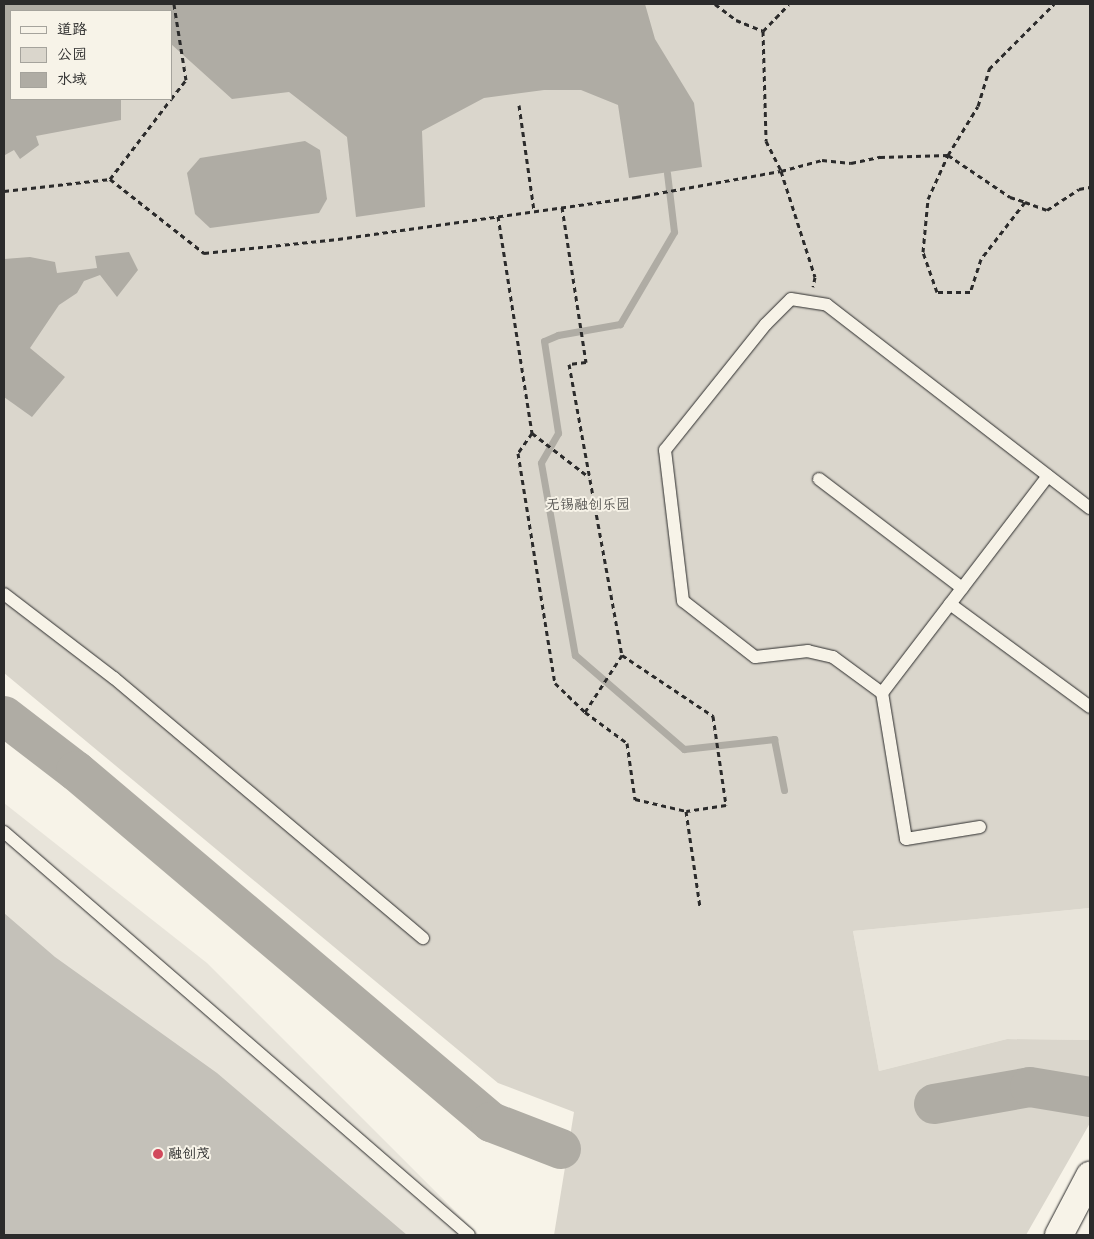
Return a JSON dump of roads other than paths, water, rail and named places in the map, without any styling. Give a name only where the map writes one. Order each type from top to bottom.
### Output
[{"type":"main road","points":[[1059,1235],[1090,1176]]},
{"type":"lane","points":[[980,827],[906,839],[882,693],[833,656],[808,650],[755,657],[683,601],[664,450],[766,324],[791,299],[827,305],[1090,508]]},
{"type":"lane","points":[[882,693],[1048,476]]},
{"type":"lane","points":[[819,479],[962,588]]},
{"type":"lane","points":[[4,594],[114,678],[423,938]]},
{"type":"lane","points":[[950,604],[1090,707]]},
{"type":"lane","points":[[4,832],[470,1235]]},
{"type":"water","points":[[4,4],[645,4],[655,39],[694,103],[702,167],[629,178],[618,105],[581,90],[544,90],[484,98],[422,131],[425,207],[356,217],[347,137],[289,92],[232,99],[172,45],[172,10],[10,10],[10,100],[121,100],[121,120],[36,136],[39,145],[20,159],[14,150],[5,155]]},
{"type":"water","points":[[305,141],[320,150],[327,199],[319,213],[210,228],[195,214],[187,173],[200,158]]},
{"type":"water","points":[[129,252],[138,270],[117,297],[100,275],[84,281],[77,293],[59,305],[30,348],[65,377],[32,417],[4,397],[4,259],[30,257],[55,262],[57,273],[97,268],[95,256]]},
{"type":"waterway","points":[[667,173],[674,232],[620,324],[558,335],[544,341],[558,433],[541,463],[575,655],[684,749],[774,739],[784,790]]},
{"type":"waterway","points":[[4,716],[76,771],[491,1122],[561,1149]]},
{"type":"waterway","points":[[934,1104],[1030,1087],[1090,1097]]},
{"type":"place","name":"融创茂","points":[[158,1154]]},
{"type":"park label","name":"无锡融创乐园","points":[[588,505]]}]
